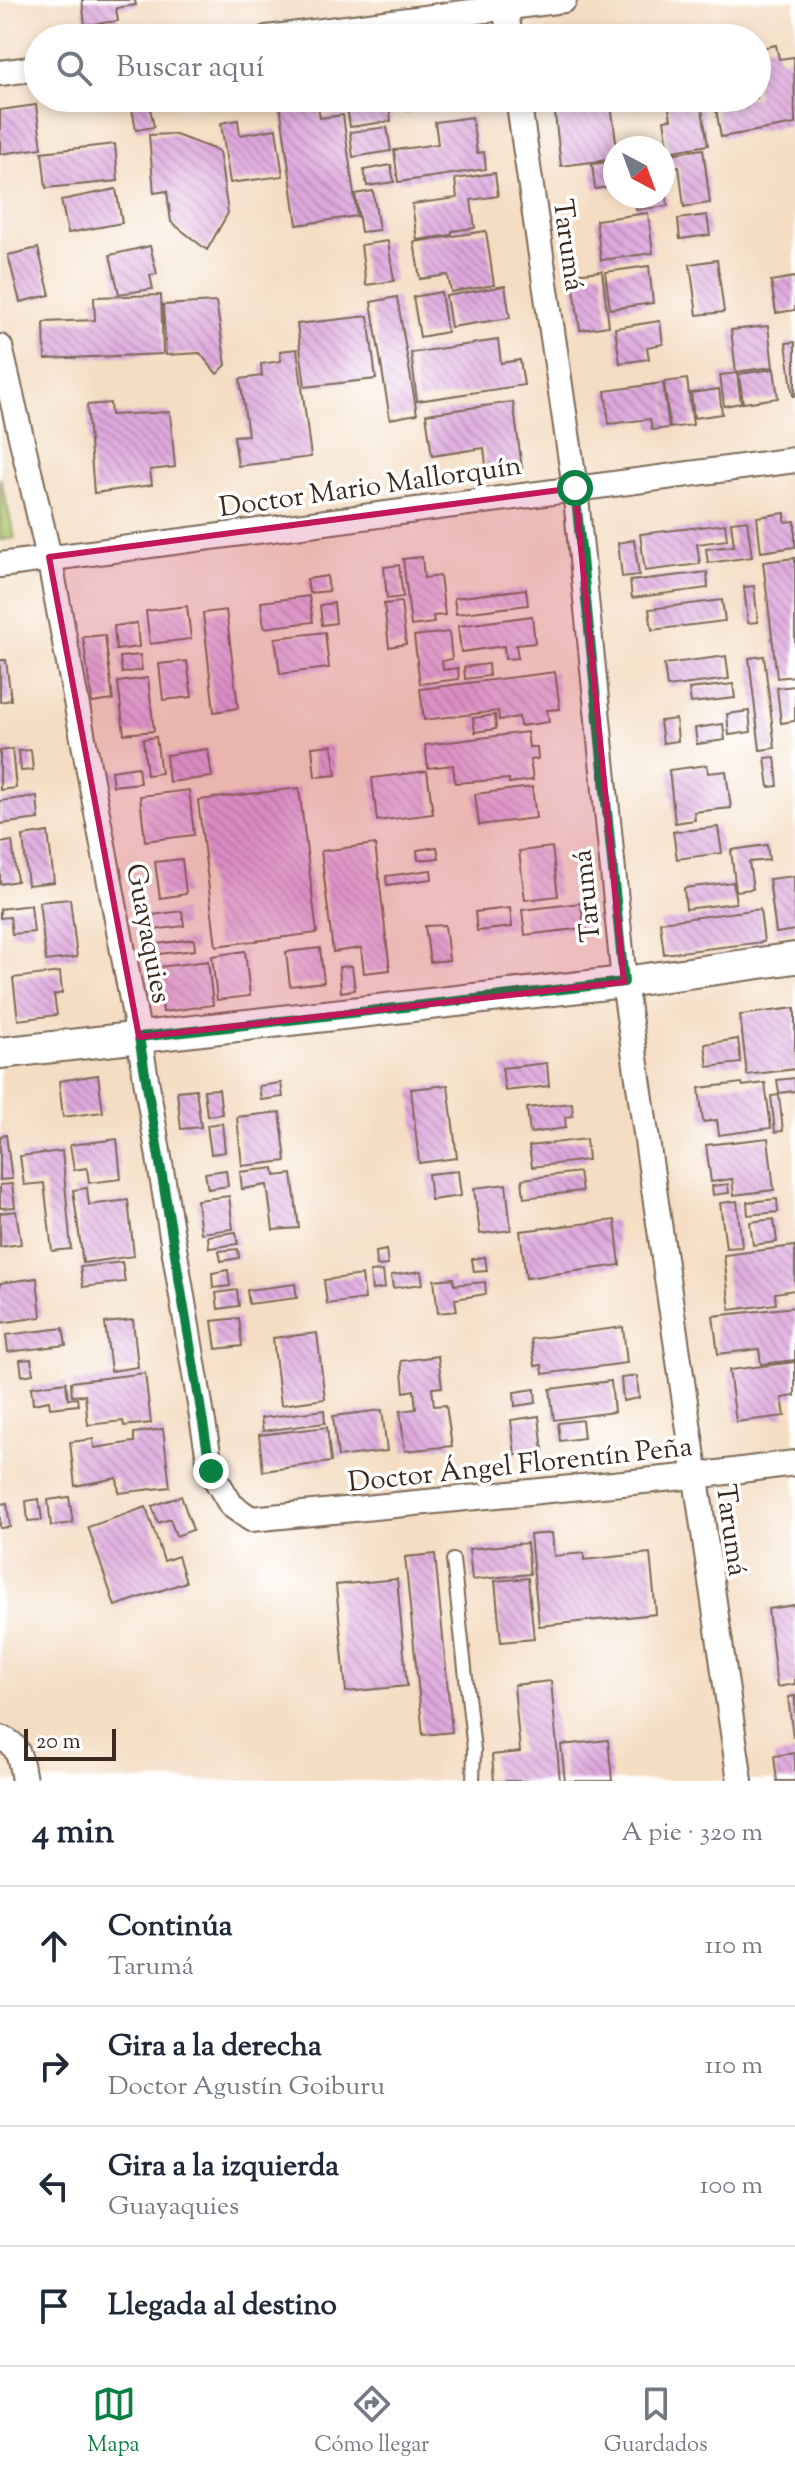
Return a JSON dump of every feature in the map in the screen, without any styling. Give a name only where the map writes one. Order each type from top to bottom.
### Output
[{"type":"street","points":[[362,24],[505,3],[564,0]]},
{"type":"street","points":[[505,3],[508,24]]},
{"type":"street","points":[[0,73],[24,70]]},
{"type":"street","name":"Tarumá","points":[[520,112],[575,488],[624,982],[740,1781]]},
{"type":"street","name":"Guayaquies","points":[[0,347],[49,557],[139,1037],[211,1471],[231,1505],[251,1519]]},
{"type":"street","name":"Doctor Mario Mallorquín","points":[[0,565],[795,460]]},
{"type":"street","points":[[0,1053],[624,982],[795,958]]},
{"type":"street","name":"Doctor Ángel Florentín Peña","points":[[251,1519],[695,1476],[795,1463]]},
{"type":"street","points":[[0,1738],[7,1739],[19,1753],[24,1781]]},
{"type":"lane","points":[[453,1560],[474,1750],[473,1781]]},
{"type":"highlighted area","points":[[575,488],[624,982],[139,1037],[49,557]]},
{"type":"green space","points":[[0,478],[15,538],[0,540]]},
{"type":"building","points":[[82,0],[135,0],[136,5],[116,8],[118,21],[85,24]]},
{"type":"building","points":[[776,45],[779,59],[794,57],[795,124],[721,137],[717,112],[771,112],[771,46]]},
{"type":"building","points":[[24,107],[24,112],[37,112],[42,148],[0,154],[0,110]]},
{"type":"building","points":[[133,112],[151,112],[154,127],[136,130]]},
{"type":"building","points":[[281,112],[319,112],[320,118],[343,115],[357,216],[297,225]]},
{"type":"building","points":[[348,112],[390,112],[391,121],[350,127]]},
{"type":"building","points":[[555,112],[612,112],[615,136],[603,136],[603,161],[561,166]]},
{"type":"building","points":[[670,112],[702,112],[708,145],[675,151],[675,136],[666,136],[664,120],[671,119]]},
{"type":"building","points":[[472,117],[477,153],[484,152],[486,169],[398,182],[394,150],[438,144],[435,122]]},
{"type":"building","points":[[238,120],[240,135],[276,129],[283,176],[230,183],[221,123]]},
{"type":"building","points":[[387,127],[391,151],[353,157],[350,132]]},
{"type":"building","points":[[173,134],[219,151],[228,213],[207,250],[171,222],[167,191],[154,193],[149,135]]},
{"type":"building","points":[[115,144],[118,181],[46,188],[42,152]]},
{"type":"building","points":[[703,149],[710,203],[684,207],[675,153]]},
{"type":"building","points":[[603,163],[603,188],[595,189],[592,164]]},
{"type":"building","points":[[391,165],[394,182],[367,186],[364,170]]},
{"type":"building","points":[[495,173],[498,196],[471,200],[475,228],[417,240],[412,204],[457,198],[455,179]]},
{"type":"building","points":[[116,189],[122,223],[68,233],[61,200]]},
{"type":"building","points":[[373,191],[379,230],[361,232],[355,194]]},
{"type":"building","points":[[648,213],[653,253],[601,260],[596,220]]},
{"type":"building","points":[[707,215],[710,235],[680,239],[678,219]]},
{"type":"building","points":[[486,231],[494,285],[451,292],[448,275],[420,279],[414,242]]},
{"type":"building","points":[[388,241],[394,281],[366,285],[361,245]]},
{"type":"building","points":[[150,246],[157,274],[150,275],[153,289],[119,294],[110,255]]},
{"type":"building","points":[[38,248],[50,295],[20,302],[8,255]]},
{"type":"building","points":[[717,260],[724,312],[697,315],[690,264]]},
{"type":"building","points":[[649,266],[653,303],[610,309],[605,272]]},
{"type":"building","points":[[602,271],[609,326],[580,330],[572,274]]},
{"type":"building","points":[[795,277],[795,310],[776,313],[771,281]]},
{"type":"building","points":[[505,286],[510,318],[451,327],[446,296]]},
{"type":"building","points":[[441,292],[447,332],[420,337],[413,297]]},
{"type":"building","points":[[161,295],[163,354],[45,359],[44,322],[95,320],[94,297]]},
{"type":"building","points":[[397,297],[417,414],[390,419],[371,302]]},
{"type":"building","points":[[216,302],[226,365],[217,374],[200,353],[166,355],[163,305]]},
{"type":"building","points":[[368,316],[376,379],[305,387],[297,324]]},
{"type":"building","points":[[660,321],[663,344],[647,347],[649,359],[620,363],[615,328]]},
{"type":"building","points":[[768,326],[773,367],[736,372],[731,330]]},
{"type":"building","points":[[498,340],[501,363],[520,360],[524,385],[417,401],[411,353]]},
{"type":"building","points":[[795,342],[795,396],[793,396],[786,343]]},
{"type":"building","points":[[297,349],[311,457],[238,466],[234,436],[248,435],[240,379],[262,376],[261,364],[281,361],[280,351]]},
{"type":"building","points":[[774,369],[778,398],[743,403],[739,374]]},
{"type":"building","points":[[737,373],[741,403],[724,406],[720,375]]},
{"type":"building","points":[[687,379],[693,425],[670,428],[664,382]]},
{"type":"building","points":[[663,383],[669,428],[652,430],[650,419],[609,424],[605,391]]},
{"type":"building","points":[[719,389],[722,414],[694,418],[691,393]]},
{"type":"building","points":[[513,402],[522,468],[487,473],[484,448],[432,456],[426,414]]},
{"type":"building","points":[[110,403],[111,415],[170,412],[175,467],[150,470],[152,485],[94,493],[87,405]]},
{"type":"building","points":[[785,513],[785,522],[795,521],[795,547],[761,552],[757,517]]},
{"type":"building","points":[[747,520],[752,557],[708,563],[706,549],[734,546],[731,522]]},
{"type":"building","points":[[725,524],[727,540],[697,544],[700,564],[645,571],[640,534]]},
{"type":"building","points":[[634,540],[639,575],[622,577],[618,543]]},
{"type":"building","points":[[422,557],[424,578],[440,576],[445,615],[433,616],[434,623],[411,626],[403,559]]},
{"type":"building","points":[[795,558],[795,676],[777,678],[763,562]]},
{"type":"building","points":[[399,565],[403,597],[387,599],[384,567]]},
{"type":"building","points":[[707,572],[708,588],[632,598],[630,581]]},
{"type":"building","points":[[327,576],[329,591],[309,593],[307,579]]},
{"type":"building","points":[[754,586],[758,622],[748,623],[744,587]]},
{"type":"building","points":[[526,589],[528,605],[456,614],[454,598]]},
{"type":"building","points":[[309,596],[313,622],[264,628],[261,602]]},
{"type":"building","points":[[722,600],[725,621],[652,630],[649,609]]},
{"type":"building","points":[[401,602],[406,644],[389,647],[384,604]]},
{"type":"building","points":[[334,603],[336,623],[322,625],[320,605]]},
{"type":"building","points":[[187,606],[191,639],[150,644],[146,611]]},
{"type":"building","points":[[226,610],[238,708],[214,712],[203,613]]},
{"type":"building","points":[[532,616],[535,643],[516,645],[518,658],[505,659],[504,646],[461,652],[458,626]]},
{"type":"building","points":[[137,623],[139,647],[116,650],[114,626]]},
{"type":"building","points":[[325,632],[329,668],[280,674],[275,638]]},
{"type":"building","points":[[449,632],[452,659],[442,661],[443,670],[458,668],[459,679],[420,684],[414,636]]},
{"type":"building","points":[[105,635],[113,700],[92,703],[83,637]]},
{"type":"building","points":[[140,655],[142,670],[122,673],[120,657]]},
{"type":"building","points":[[726,656],[729,679],[667,687],[664,664]]},
{"type":"building","points":[[764,656],[775,748],[760,750],[749,658]]},
{"type":"building","points":[[0,660],[6,660],[11,700],[0,702]]},
{"type":"building","points":[[187,661],[192,697],[163,700],[159,664]]},
{"type":"building","points":[[488,664],[489,676],[465,679],[464,667]]},
{"type":"building","points":[[555,672],[560,709],[547,710],[549,722],[520,726],[519,717],[499,720],[498,711],[424,720],[420,689]]},
{"type":"building","points":[[148,678],[154,731],[124,734],[118,682]]},
{"type":"building","points":[[733,684],[735,698],[691,703],[689,689]]},
{"type":"building","points":[[795,686],[795,721],[781,723],[777,688]]},
{"type":"building","points":[[749,711],[751,732],[729,735],[727,714]]},
{"type":"building","points":[[495,715],[496,729],[475,732],[473,718]]},
{"type":"building","points":[[676,719],[678,741],[663,743],[660,721]]},
{"type":"building","points":[[723,724],[725,740],[697,744],[695,728]]},
{"type":"building","points":[[527,732],[529,747],[537,747],[538,759],[530,760],[533,780],[455,783],[453,765],[428,768],[425,745]]},
{"type":"building","points":[[156,737],[161,773],[147,775],[143,739]]},
{"type":"building","points":[[332,745],[336,775],[315,777],[312,747]]},
{"type":"building","points":[[12,749],[16,788],[0,790],[0,751]]},
{"type":"building","points":[[208,749],[212,777],[169,782],[166,755]]},
{"type":"building","points":[[31,750],[33,770],[21,771],[19,751]]},
{"type":"building","points":[[775,757],[778,786],[769,787],[765,758]]},
{"type":"building","points":[[707,765],[708,773],[726,771],[731,808],[694,812],[695,820],[675,823],[669,770]]},
{"type":"building","points":[[138,767],[140,783],[113,786],[111,771]]},
{"type":"building","points":[[427,771],[433,814],[377,821],[372,778]]},
{"type":"building","points":[[532,787],[536,818],[479,825],[475,794]]},
{"type":"building","points":[[299,788],[317,933],[216,946],[198,800]]},
{"type":"building","points":[[189,790],[194,835],[145,841],[140,796]]},
{"type":"building","points":[[37,796],[39,819],[0,824],[0,801]]},
{"type":"building","points":[[718,827],[722,853],[677,859],[673,832]]},
{"type":"building","points":[[48,832],[54,882],[28,885],[23,836]]},
{"type":"building","points":[[12,841],[17,881],[0,884],[0,843]]},
{"type":"building","points":[[375,844],[390,970],[364,973],[361,948],[333,952],[321,851]]},
{"type":"building","points":[[767,845],[769,860],[749,862],[753,889],[736,891],[731,850]]},
{"type":"building","points":[[437,847],[439,858],[418,860],[417,850]]},
{"type":"building","points":[[552,847],[558,896],[525,900],[519,851]]},
{"type":"building","points":[[182,859],[186,894],[160,898],[155,862]]},
{"type":"building","points":[[431,870],[432,879],[387,885],[386,876]]},
{"type":"building","points":[[794,876],[795,930],[776,933],[769,879]]},
{"type":"building","points":[[733,882],[736,903],[686,909],[684,888]]},
{"type":"building","points":[[70,899],[77,957],[46,961],[39,902]]},
{"type":"building","points":[[581,903],[584,928],[525,935],[522,910]]},
{"type":"building","points":[[31,905],[34,932],[12,934],[10,917],[0,918],[0,909]]},
{"type":"building","points":[[510,908],[512,927],[477,931],[475,912]]},
{"type":"building","points":[[760,909],[764,942],[664,954],[660,922]]},
{"type":"building","points":[[182,911],[184,926],[146,931],[144,916]]},
{"type":"building","points":[[445,925],[449,960],[430,962],[425,926]]},
{"type":"building","points":[[194,939],[195,950],[150,955],[149,945]]},
{"type":"building","points":[[320,948],[324,982],[290,986],[286,952]]},
{"type":"building","points":[[245,951],[250,996],[217,1000],[212,956]]},
{"type":"building","points":[[208,961],[213,1005],[163,1012],[158,967]]},
{"type":"building","points":[[352,966],[355,990],[341,992],[339,967]]},
{"type":"building","points":[[60,972],[62,993],[54,995],[57,1015],[18,1020],[13,978]]},
{"type":"building","points":[[795,1008],[795,1069],[747,1075],[740,1015]]},
{"type":"building","points":[[738,1039],[741,1063],[708,1067],[705,1044]]},
{"type":"building","points":[[547,1063],[549,1086],[505,1091],[502,1068]]},
{"type":"building","points":[[98,1075],[103,1112],[63,1117],[59,1081]]},
{"type":"building","points":[[795,1078],[795,1091],[779,1093],[777,1080]]},
{"type":"building","points":[[281,1083],[283,1097],[261,1100],[259,1086]]},
{"type":"building","points":[[742,1083],[743,1086],[765,1083],[771,1128],[719,1135],[717,1120],[703,1122],[699,1088]]},
{"type":"building","points":[[448,1085],[457,1158],[419,1163],[411,1089]]},
{"type":"building","points":[[196,1089],[201,1127],[181,1129],[177,1091]]},
{"type":"building","points":[[219,1089],[222,1114],[207,1116],[204,1090]]},
{"type":"building","points":[[779,1095],[783,1131],[775,1132],[771,1096]]},
{"type":"building","points":[[572,1103],[573,1116],[565,1117],[566,1128],[530,1133],[527,1108]]},
{"type":"building","points":[[280,1112],[286,1161],[242,1166],[237,1117]]},
{"type":"building","points":[[222,1123],[225,1152],[211,1154],[207,1125]]},
{"type":"building","points":[[6,1135],[12,1179],[0,1180],[0,1136]]},
{"type":"building","points":[[768,1138],[774,1190],[734,1195],[732,1179],[711,1182],[706,1145]]},
{"type":"building","points":[[117,1139],[121,1179],[89,1183],[87,1168],[74,1170],[70,1145]]},
{"type":"building","points":[[586,1139],[588,1160],[532,1167],[529,1146]]},
{"type":"building","points":[[62,1151],[71,1249],[52,1251],[44,1183],[24,1185],[20,1156]]},
{"type":"building","points":[[274,1168],[275,1176],[292,1174],[299,1228],[273,1230],[267,1185],[242,1189],[240,1172]]},
{"type":"building","points":[[226,1170],[228,1186],[208,1189],[205,1173]]},
{"type":"building","points":[[458,1171],[461,1196],[431,1200],[428,1174]]},
{"type":"building","points":[[579,1172],[582,1191],[524,1198],[522,1179]]},
{"type":"building","points":[[12,1184],[15,1207],[0,1208],[0,1185]]},
{"type":"building","points":[[506,1184],[511,1230],[480,1234],[474,1188]]},
{"type":"building","points":[[728,1184],[729,1193],[713,1195],[712,1186]]},
{"type":"building","points":[[87,1188],[89,1205],[128,1200],[134,1256],[83,1263],[73,1190]]},
{"type":"building","points":[[229,1196],[233,1229],[201,1233],[197,1200]]},
{"type":"building","points":[[777,1199],[778,1212],[748,1215],[747,1202]]},
{"type":"building","points":[[737,1201],[742,1247],[726,1248],[720,1203]]},
{"type":"building","points":[[16,1211],[21,1244],[0,1247],[0,1213]]},
{"type":"building","points":[[774,1219],[777,1242],[753,1245],[750,1222]]},
{"type":"building","points":[[615,1220],[620,1265],[526,1278],[520,1231]]},
{"type":"building","points":[[236,1232],[238,1244],[209,1248],[208,1236]]},
{"type":"building","points":[[795,1246],[795,1290],[775,1293],[776,1304],[730,1310],[724,1255]]},
{"type":"building","points":[[238,1249],[239,1258],[221,1261],[219,1251]]},
{"type":"building","points":[[386,1250],[388,1265],[377,1266],[376,1252]]},
{"type":"building","points":[[485,1257],[487,1271],[474,1272],[472,1259]]},
{"type":"building","points":[[122,1262],[125,1282],[83,1287],[80,1267]]},
{"type":"building","points":[[228,1270],[230,1286],[213,1288],[212,1273]]},
{"type":"building","points":[[383,1271],[385,1288],[372,1290],[370,1272]]},
{"type":"building","points":[[421,1271],[423,1284],[393,1288],[391,1275]]},
{"type":"building","points":[[362,1275],[365,1299],[327,1304],[324,1280]]},
{"type":"building","points":[[37,1278],[41,1317],[0,1323],[0,1283]]},
{"type":"building","points":[[453,1278],[454,1285],[485,1282],[486,1294],[455,1299],[457,1311],[438,1313],[434,1280]]},
{"type":"building","points":[[295,1284],[297,1298],[249,1304],[247,1290]]},
{"type":"building","points":[[237,1290],[239,1306],[218,1309],[216,1293]]},
{"type":"building","points":[[795,1307],[795,1360],[761,1364],[759,1349],[718,1354],[713,1316]]},
{"type":"building","points":[[239,1318],[242,1346],[216,1349],[212,1321]]},
{"type":"building","points":[[133,1320],[138,1367],[111,1371],[105,1323]]},
{"type":"building","points":[[623,1327],[627,1363],[543,1374],[542,1365],[535,1366],[531,1339]]},
{"type":"building","points":[[63,1328],[66,1345],[8,1352],[6,1335]]},
{"type":"building","points":[[317,1333],[325,1399],[281,1405],[273,1338]]},
{"type":"building","points":[[438,1356],[442,1387],[432,1388],[434,1406],[446,1405],[452,1446],[405,1451],[400,1411],[416,1409],[414,1390],[404,1392],[401,1361]]},
{"type":"building","points":[[31,1359],[33,1374],[22,1376],[20,1360]]},
{"type":"building","points":[[795,1362],[795,1396],[782,1398],[785,1416],[736,1422],[729,1370]]},
{"type":"building","points":[[145,1373],[151,1423],[124,1426],[123,1421],[88,1425],[85,1395],[72,1396],[71,1382]]},
{"type":"building","points":[[637,1376],[639,1398],[623,1401],[621,1378]]},
{"type":"building","points":[[611,1381],[614,1412],[554,1420],[550,1389]]},
{"type":"building","points":[[66,1382],[68,1399],[77,1398],[78,1405],[50,1408],[49,1401],[33,1404],[31,1387]]},
{"type":"building","points":[[535,1389],[536,1403],[515,1406],[514,1392]]},
{"type":"building","points":[[324,1410],[325,1423],[263,1431],[261,1418]]},
{"type":"building","points":[[382,1410],[387,1451],[338,1457],[333,1416]]},
{"type":"building","points":[[539,1416],[543,1451],[515,1455],[511,1420]]},
{"type":"building","points":[[582,1420],[584,1438],[560,1441],[558,1423]]},
{"type":"building","points":[[327,1427],[331,1462],[263,1471],[259,1435]]},
{"type":"building","points":[[163,1429],[170,1487],[119,1493],[117,1478],[75,1486],[70,1442],[93,1439],[94,1448],[134,1442],[134,1433]]},
{"type":"building","points":[[181,1496],[193,1530],[176,1536],[170,1519],[158,1523],[152,1506]]},
{"type":"building","points":[[69,1497],[73,1523],[51,1526],[48,1500]]},
{"type":"building","points":[[39,1499],[42,1520],[28,1521],[26,1501]]},
{"type":"building","points":[[7,1503],[10,1527],[0,1528],[0,1504]]},
{"type":"building","points":[[146,1507],[164,1561],[178,1556],[186,1582],[115,1606],[88,1527]]},
{"type":"building","points":[[552,1533],[554,1556],[584,1553],[584,1560],[650,1553],[656,1614],[539,1626],[530,1535]]},
{"type":"building","points":[[527,1543],[530,1574],[472,1580],[469,1549]]},
{"type":"building","points":[[435,1554],[452,1732],[423,1735],[405,1557]]},
{"type":"building","points":[[528,1578],[534,1639],[501,1642],[495,1581]]},
{"type":"building","points":[[397,1579],[407,1686],[346,1692],[336,1585]]},
{"type":"building","points":[[795,1605],[795,1684],[777,1687],[768,1609]]},
{"type":"building","points":[[551,1681],[560,1781],[494,1781],[492,1755],[520,1752],[514,1685]]},
{"type":"building","points":[[795,1696],[795,1737],[793,1737],[788,1697]]},
{"type":"building","points":[[608,1740],[612,1781],[565,1781],[561,1745]]},
{"type":"building","points":[[795,1753],[795,1781],[777,1781],[774,1756]]},
{"type":"route","points":[[211,1471],[139,1037],[624,982],[575,488]]}]
